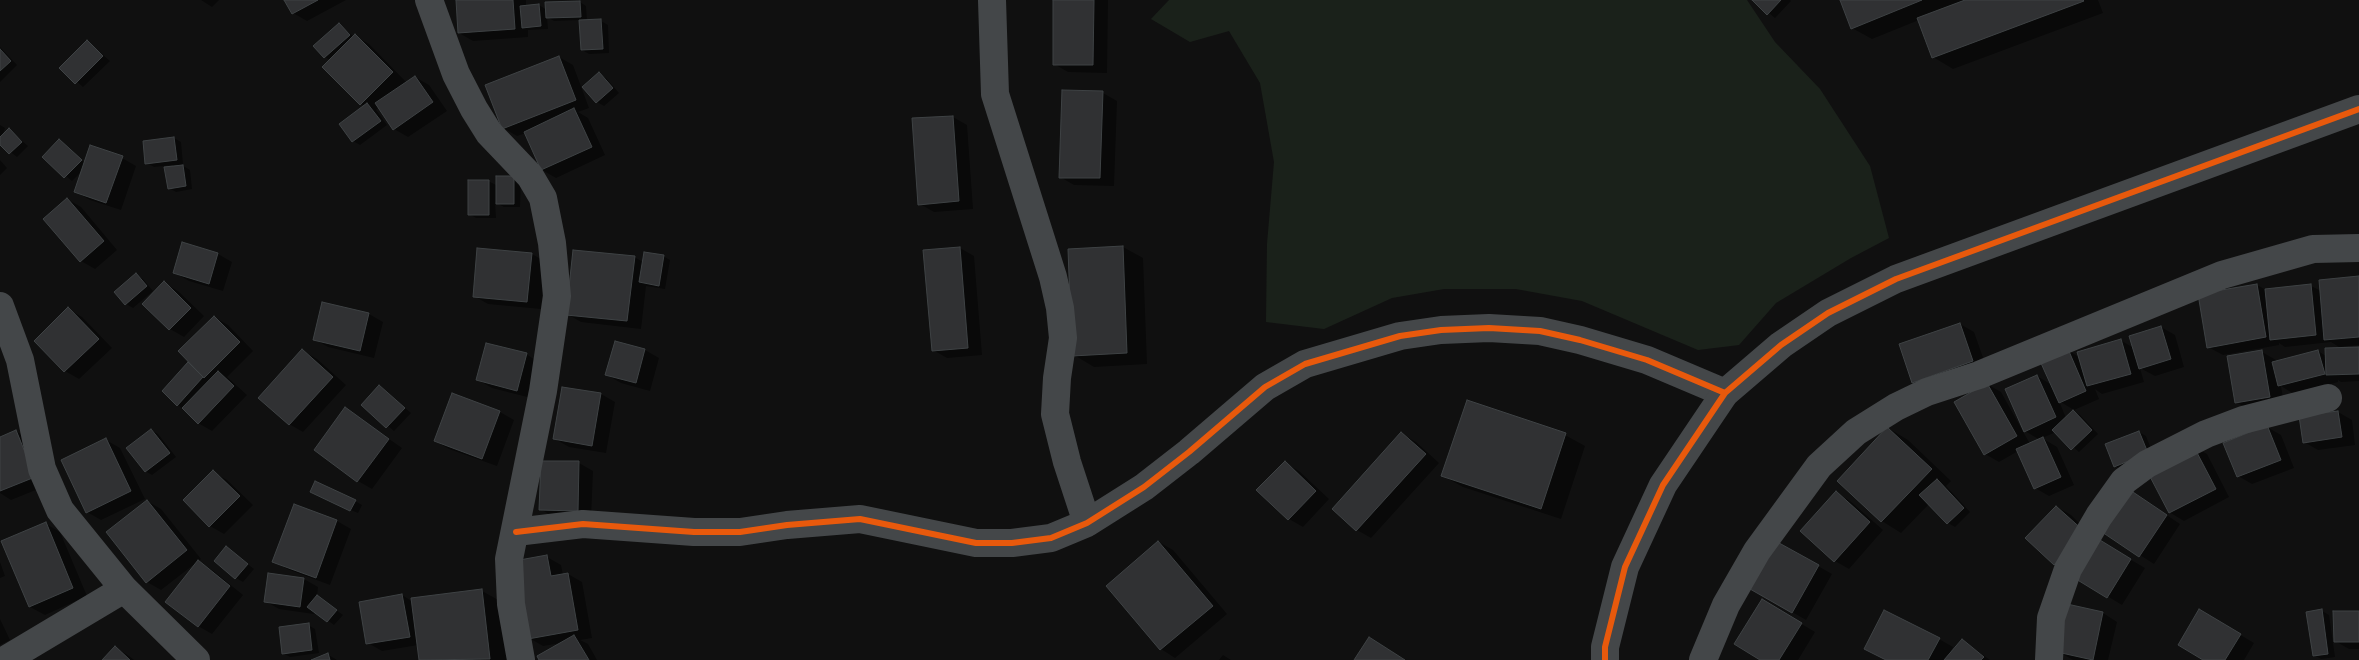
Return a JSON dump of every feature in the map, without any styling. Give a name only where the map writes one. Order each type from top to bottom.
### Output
[{"type":"street","points":[[429,0],[456,74],[474,109],[489,133],[530,176],[543,198],[552,243],[556,296],[543,391],[516,532],[509,559],[511,604],[521,660]]},
{"type":"street","points":[[992,0],[994,94],[1053,277],[1060,308],[1063,338],[1057,378],[1056,414],[1067,462],[1087,523]]},
{"type":"street","points":[[1605,660],[1605,647],[1625,567],[1663,486],[1725,393],[1781,345],[1828,313],[1896,279],[2359,109]]},
{"type":"street","points":[[1702,660],[1726,605],[1757,551],[1819,466],[1856,432],[1896,407],[1927,392],[1979,375],[2222,275],[2313,249],[2359,248]]},
{"type":"street","points":[[0,306],[20,360],[42,469],[60,510],[124,589],[196,660]]},
{"type":"street","points":[[516,532],[583,524],[694,532],[740,532],[787,525],[860,519],[976,542],[1012,543],[1051,538],[1087,523],[1144,487],[1265,387],[1305,364],[1400,336],[1441,330],[1489,328],[1540,331],[1580,340],[1647,360],[1725,393]]},
{"type":"street","points":[[2050,660],[2051,618],[2068,569],[2098,516],[2124,481],[2147,464],[2206,434],[2243,420],[2328,398]]},
{"type":"street","points":[[5,660],[124,589]]},
{"type":"shaded area","points":[[1169,0],[1747,0],[1775,42],[1820,89],[1870,166],[1889,238],[1851,258],[1776,303],[1739,345],[1698,350],[1582,301],[1516,289],[1444,289],[1392,298],[1324,329],[1266,322],[1267,244],[1274,162],[1260,83],[1229,31],[1190,42],[1151,19]]},
{"type":"building","points":[[284,0],[318,0],[292,14]]},
{"type":"building","points":[[456,0],[513,0],[515,29],[458,33]]},
{"type":"building","points":[[1053,0],[1094,0],[1093,65],[1053,65]]},
{"type":"building","points":[[1752,0],[1781,0],[1767,15]]},
{"type":"building","points":[[1840,0],[1922,0],[1851,29]]},
{"type":"building","points":[[1965,0],[2084,1],[1932,58],[1917,18]]},
{"type":"building","points":[[580,1],[581,17],[546,18],[545,2]]},
{"type":"building","points":[[539,4],[541,26],[522,28],[520,6]]},
{"type":"building","points":[[601,19],[603,49],[581,50],[579,20]]},
{"type":"building","points":[[339,23],[350,35],[324,58],[313,46]]},
{"type":"building","points":[[355,34],[393,72],[360,105],[322,67]]},
{"type":"building","points":[[87,40],[103,56],[75,84],[59,68]]},
{"type":"building","points":[[0,49],[11,61],[0,71]]},
{"type":"building","points":[[559,56],[576,100],[502,129],[485,85]]},
{"type":"building","points":[[599,72],[613,88],[596,103],[582,87]]},
{"type":"building","points":[[415,76],[433,102],[393,130],[375,103]]},
{"type":"building","points":[[1062,90],[1103,91],[1100,178],[1059,178]]},
{"type":"building","points":[[367,103],[381,121],[352,142],[339,124]]},
{"type":"building","points":[[574,108],[592,147],[541,170],[524,132]]},
{"type":"building","points":[[953,116],[959,201],[918,205],[912,118]]},
{"type":"building","points":[[9,128],[22,142],[9,154],[0,145],[0,137]]},
{"type":"building","points":[[174,137],[177,160],[145,164],[143,141]]},
{"type":"building","points":[[59,139],[82,160],[64,178],[42,157]]},
{"type":"building","points":[[90,145],[123,156],[106,203],[74,192]]},
{"type":"building","points":[[183,165],[186,186],[168,189],[164,167]]},
{"type":"building","points":[[496,176],[514,176],[514,204],[496,204]]},
{"type":"building","points":[[468,180],[489,180],[489,215],[468,215]]},
{"type":"building","points":[[67,198],[104,241],[80,262],[43,219]]},
{"type":"building","points":[[182,242],[218,253],[209,284],[173,273]]},
{"type":"building","points":[[1123,246],[1127,353],[1072,356],[1068,249]]},
{"type":"building","points":[[960,247],[968,348],[932,351],[923,250]]},
{"type":"building","points":[[477,248],[532,253],[527,302],[473,297]]},
{"type":"building","points":[[573,250],[635,256],[627,321],[566,315]]},
{"type":"building","points":[[644,252],[664,255],[659,286],[639,282]]},
{"type":"building","points":[[136,273],[147,286],[125,305],[114,292]]},
{"type":"building","points":[[2359,276],[2359,337],[2324,340],[2319,280]]},
{"type":"building","points":[[164,281],[191,308],[169,330],[142,304]]},
{"type":"building","points":[[2257,284],[2266,337],[2207,348],[2198,294]]},
{"type":"building","points":[[2311,284],[2316,335],[2270,340],[2265,289]]},
{"type":"building","points":[[322,302],[369,313],[360,351],[313,340]]},
{"type":"building","points":[[68,307],[99,339],[64,372],[34,341]]},
{"type":"building","points":[[214,316],[240,342],[204,378],[178,351]]},
{"type":"building","points":[[1960,323],[1973,361],[1912,383],[1899,344]]},
{"type":"building","points":[[2161,326],[2171,359],[2139,369],[2129,336]]},
{"type":"building","points":[[2121,339],[2131,374],[2087,386],[2077,352]]},
{"type":"building","points":[[615,341],[645,349],[636,383],[605,375]]},
{"type":"building","points":[[486,343],[527,353],[517,391],[476,380]]},
{"type":"building","points":[[2359,347],[2359,374],[2326,375],[2325,348]]},
{"type":"building","points":[[302,349],[333,377],[289,425],[258,398]]},
{"type":"building","points":[[2068,349],[2086,391],[2059,403],[2040,361]]},
{"type":"building","points":[[2262,350],[2270,397],[2235,403],[2227,356]]},
{"type":"building","points":[[2318,350],[2325,374],[2278,386],[2272,362]]},
{"type":"building","points":[[188,362],[203,377],[177,406],[162,391]]},
{"type":"building","points":[[218,371],[234,386],[198,424],[182,408]]},
{"type":"building","points":[[2037,375],[2056,417],[2024,432],[2005,389]]},
{"type":"building","points":[[1987,383],[2017,436],[1984,455],[1954,402]]},
{"type":"building","points":[[379,385],[405,408],[386,428],[361,405]]},
{"type":"building","points":[[562,387],[601,393],[592,446],[553,439]]},
{"type":"building","points":[[452,393],[500,411],[482,459],[434,441]]},
{"type":"building","points":[[1467,400],[1566,433],[1541,509],[1441,476]]},
{"type":"building","points":[[345,407],[389,439],[357,482],[314,450]]},
{"type":"building","points":[[2073,410],[2092,430],[2071,450],[2052,430]]},
{"type":"building","points":[[2338,411],[2342,437],[2303,443],[2299,416]]},
{"type":"building","points":[[2267,425],[2281,460],[2237,477],[2223,443]]},
{"type":"building","points":[[1887,427],[1932,469],[1881,522],[1837,481]]},
{"type":"building","points":[[151,429],[170,453],[145,472],[126,448]]},
{"type":"building","points":[[16,430],[35,477],[0,491],[0,437]]},
{"type":"building","points":[[2139,431],[2148,453],[2114,467],[2105,444]]},
{"type":"building","points":[[1401,432],[1426,454],[1356,531],[1332,509]]},
{"type":"building","points":[[2043,437],[2061,477],[2034,489],[2016,449]]},
{"type":"building","points":[[106,438],[131,491],[86,513],[61,460]]},
{"type":"building","points":[[2193,445],[2216,489],[2169,513],[2146,469]]},
{"type":"building","points":[[541,461],[579,461],[578,511],[539,510]]},
{"type":"building","points":[[1285,461],[1316,491],[1288,520],[1256,490]]},
{"type":"building","points":[[213,470],[240,496],[209,527],[183,500]]},
{"type":"building","points":[[1937,479],[1964,508],[1947,524],[1919,495]]},
{"type":"building","points":[[315,481],[356,500],[350,511],[310,492]]},
{"type":"building","points":[[2127,488],[2167,515],[2139,557],[2099,530]]},
{"type":"building","points":[[1836,491],[1870,522],[1834,562],[1800,531]]},
{"type":"building","points":[[147,500],[187,550],[146,583],[106,532]]},
{"type":"building","points":[[294,504],[337,520],[316,578],[272,562]]},
{"type":"building","points":[[2056,506],[2085,532],[2054,565],[2025,538]]},
{"type":"building","points":[[46,522],[73,588],[29,607],[1,541]]},
{"type":"building","points":[[2095,537],[2131,559],[2107,598],[2071,576]]},
{"type":"building","points":[[1770,538],[1819,565],[1792,613],[1743,585]]},
{"type":"building","points":[[1158,541],[1213,606],[1160,650],[1106,586]]},
{"type":"building","points":[[226,546],[248,564],[235,579],[214,561]]},
{"type":"building","points":[[547,555],[551,576],[568,573],[578,630],[528,639],[514,561]]},
{"type":"building","points":[[198,560],[230,586],[198,627],[165,602]]},
{"type":"building","points":[[268,573],[304,578],[300,607],[264,602]]},
{"type":"building","points":[[482,589],[490,659],[419,660],[411,598]]},
{"type":"building","points":[[402,594],[410,637],[366,644],[359,602]]},
{"type":"building","points":[[317,595],[337,610],[327,622],[307,607]]},
{"type":"building","points":[[1762,599],[1802,623],[1779,660],[1760,660],[1734,644]]},
{"type":"building","points":[[2067,604],[2103,612],[2093,660],[2057,652]]},
{"type":"building","points":[[2199,609],[2241,634],[2225,660],[2203,660],[2178,645]]},
{"type":"building","points":[[2322,609],[2328,654],[2313,656],[2306,612]]},
{"type":"building","points":[[1884,610],[1940,638],[1928,660],[1886,660],[1864,649]]},
{"type":"building","points":[[2333,611],[2359,611],[2359,642],[2334,642]]},
{"type":"building","points":[[309,623],[312,650],[282,654],[279,627]]},
{"type":"building","points":[[574,635],[589,660],[539,660],[537,656]]},
{"type":"building","points":[[1369,637],[1405,660],[1354,660]]},
{"type":"building","points":[[1962,639],[1984,657],[1981,660],[1944,660]]},
{"type":"building","points":[[115,646],[130,660],[102,660]]},
{"type":"building","points":[[328,653],[330,660],[311,660]]},
{"type":"cycle path","points":[[1605,660],[1605,647],[1625,567],[1663,485],[1725,393],[1781,345],[1828,313],[1896,279],[2359,109]]},
{"type":"cycle path","points":[[516,532],[583,524],[694,532],[740,532],[787,525],[860,519],[976,543],[1012,543],[1051,538],[1087,523],[1144,487],[1189,452],[1265,387],[1305,364],[1400,336],[1441,330],[1489,328],[1540,331],[1580,340],[1647,360],[1725,393]]}]
